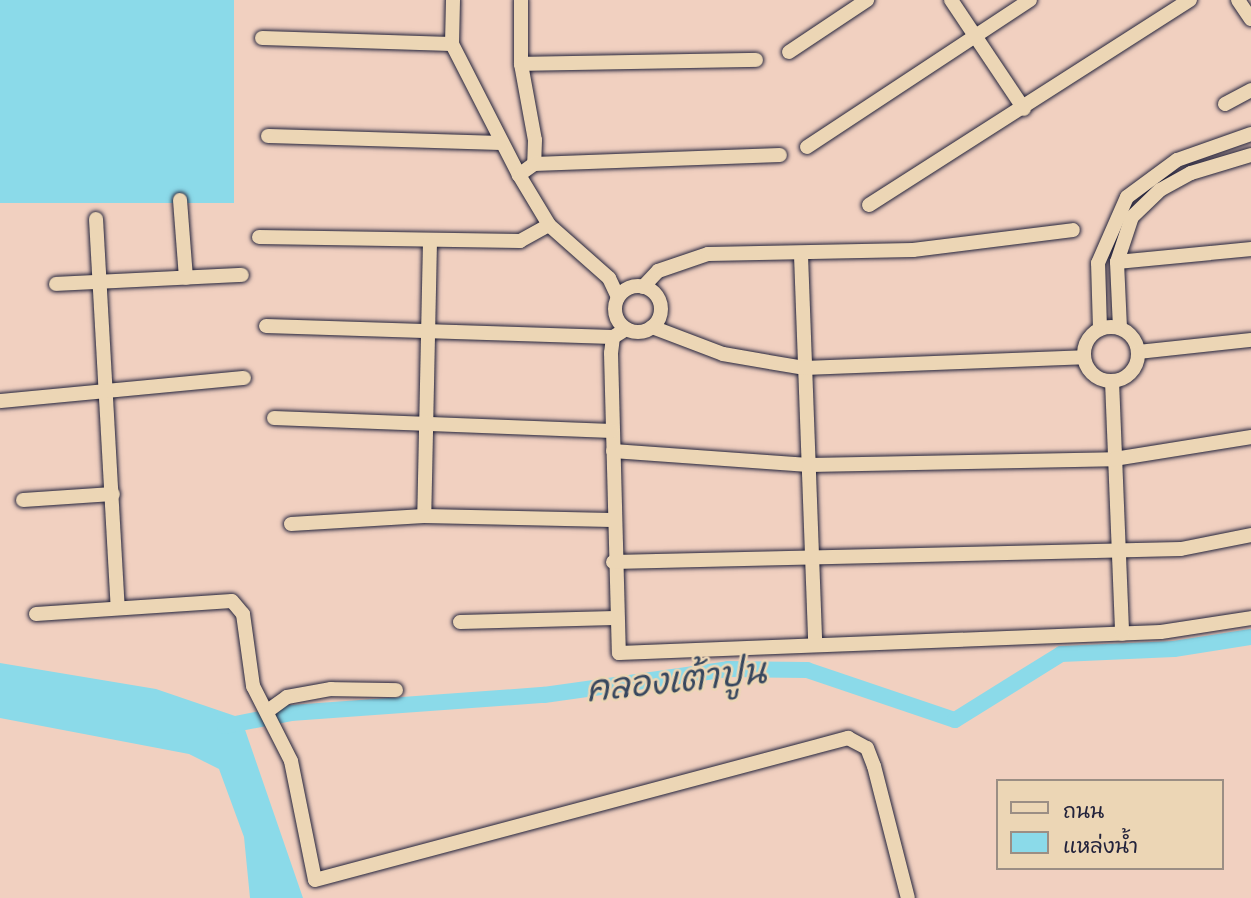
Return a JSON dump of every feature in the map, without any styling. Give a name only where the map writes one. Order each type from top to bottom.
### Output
[{"type":"street","points":[[453,0],[452,44],[519,175],[549,225],[609,278],[618,297],[617,318],[620,333],[612,431],[612,520],[615,618],[619,653],[1122,634],[1251,618]]},
{"type":"street","points":[[521,0],[521,64],[534,164]]},
{"type":"street","points":[[789,52],[867,0]]},
{"type":"street","points":[[951,0],[1024,109]]},
{"type":"street","points":[[807,147],[1030,0]]},
{"type":"street","points":[[869,205],[1024,109],[1190,0]]},
{"type":"street","points":[[1238,0],[1251,19]]},
{"type":"street","points":[[262,38],[452,44]]},
{"type":"street","points":[[521,64],[756,60]]},
{"type":"street","points":[[1225,104],[1251,90]]},
{"type":"street","points":[[1100,329],[1098,263],[1127,197],[1177,160],[1251,134]]},
{"type":"street","points":[[268,136],[502,143]]},
{"type":"street","points":[[519,175],[534,164],[780,155]]},
{"type":"street","points":[[1138,352],[1120,328],[1117,262],[1132,217],[1160,190],[1251,155]]},
{"type":"street","points":[[180,200],[186,278]]},
{"type":"street","points":[[96,219],[118,607]]},
{"type":"street","points":[[259,237],[520,241],[549,225]]},
{"type":"street","points":[[618,297],[643,287],[658,271],[708,254],[801,255],[914,250],[1073,230]]},
{"type":"street","points":[[424,516],[430,241]]},
{"type":"street","points":[[1117,262],[1251,248]]},
{"type":"street","points":[[801,255],[814,557],[814,644]]},
{"type":"street","points":[[55,284],[243,275]]},
{"type":"street","points":[[643,287],[659,301],[653,327]]},
{"type":"street","points":[[266,326],[428,334],[620,333],[653,327],[753,363],[804,368],[1084,357]]},
{"type":"street","points":[[1120,328],[1100,329],[1087,340],[1084,357],[1096,377],[1112,381],[1132,370],[1138,352]]},
{"type":"street","points":[[1138,352],[1251,340]]},
{"type":"street","points":[[0,401],[105,387],[244,378]]},
{"type":"street","points":[[1112,381],[1122,634]]},
{"type":"street","points":[[274,418],[425,426],[612,431]]},
{"type":"street","points":[[613,451],[809,465],[1114,458],[1251,437]]},
{"type":"street","points":[[23,500],[113,494]]},
{"type":"street","points":[[291,524],[424,516],[612,520]]},
{"type":"street","points":[[613,562],[1119,545],[1181,549],[1251,535]]},
{"type":"street","points":[[36,614],[232,601],[243,614],[253,686],[272,717],[291,761],[315,880],[848,738],[858,741],[874,766],[908,898]]},
{"type":"street","points":[[460,622],[615,618]]},
{"type":"street","points":[[272,717],[287,697],[331,689],[396,690]]},
{"type":"water","points":[[0,0],[234,0],[234,203],[0,203]]},
{"type":"water","points":[[0,663],[156,689],[241,718],[303,898],[250,898],[244,837],[219,769],[189,754],[0,718]]},
{"type":"waterway","name":"คลองเต้าปูน","points":[[225,726],[291,713],[544,695],[728,669],[807,670],[955,720],[1061,654],[1174,649],[1251,637]]}]
